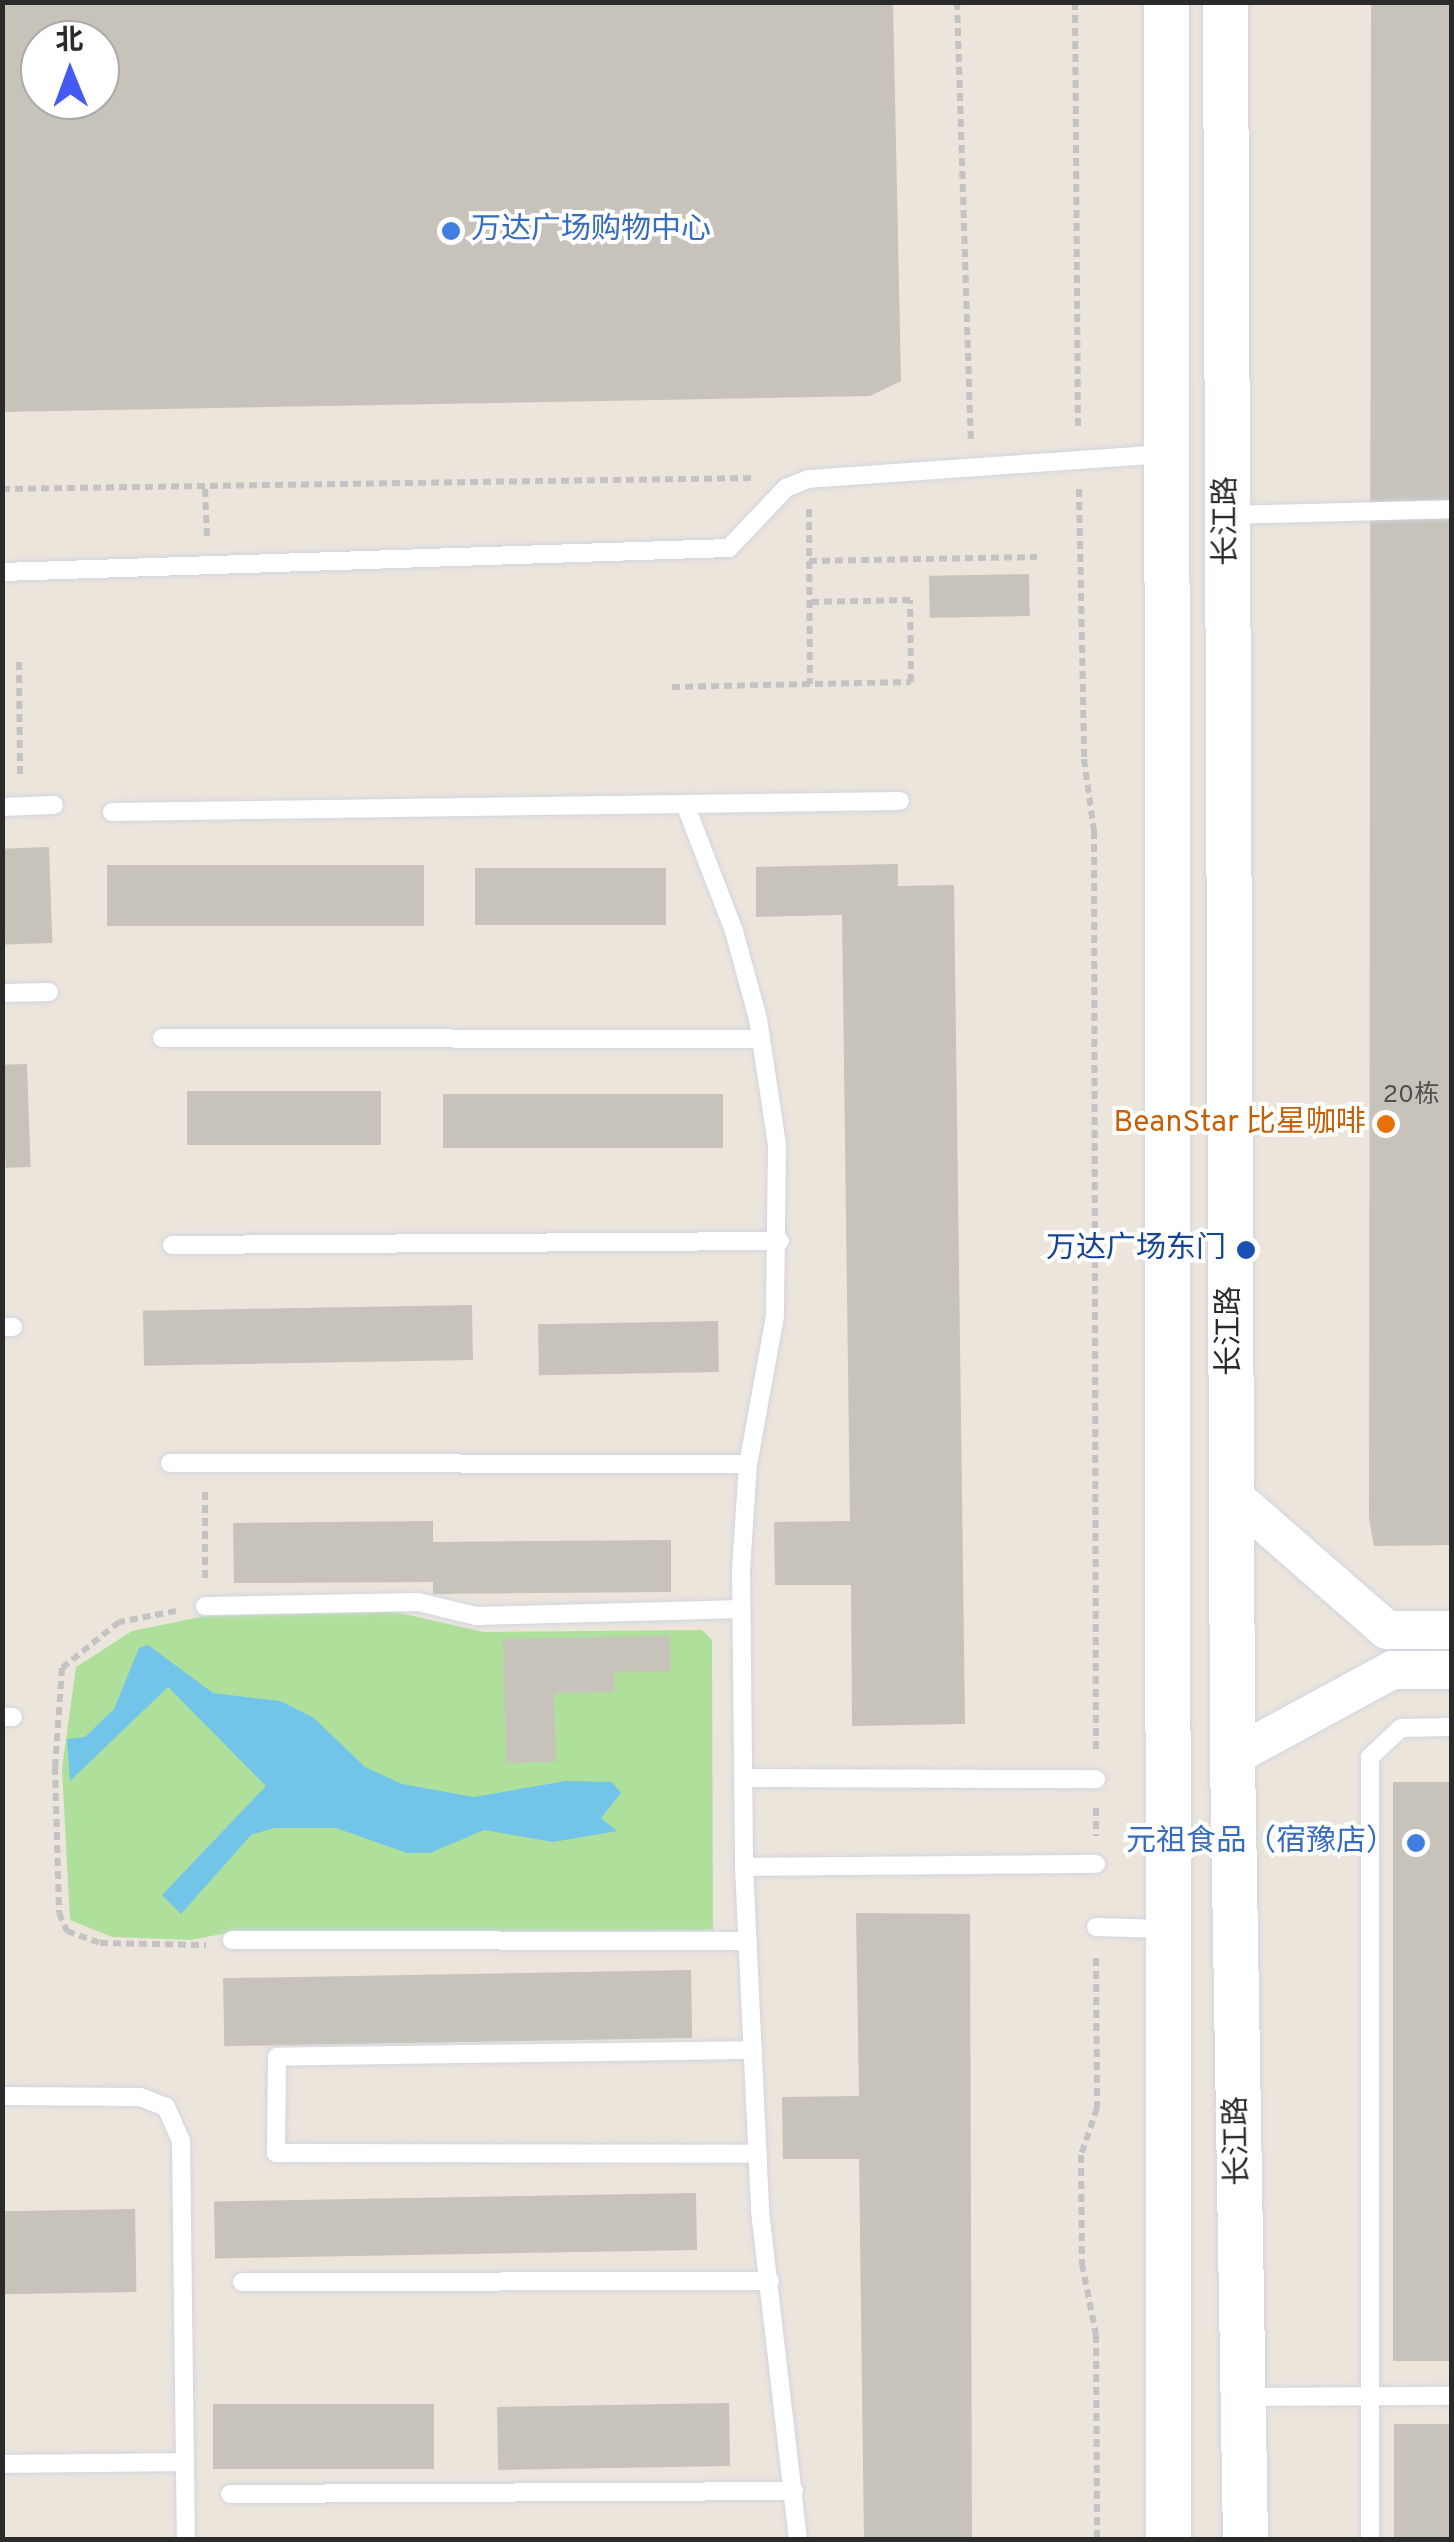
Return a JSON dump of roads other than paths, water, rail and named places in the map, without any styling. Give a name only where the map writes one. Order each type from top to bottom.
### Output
[{"type":"street","name":"长江路","points":[[1166,2],[1168,2540]]},
{"type":"street","name":"长江路","points":[[1226,2],[1232,1757],[1245,2540]]},
{"type":"street","points":[[1232,1494],[1387,1630],[1452,1630]]},
{"type":"street","points":[[1232,1757],[1392,1670],[1452,1670]]},
{"type":"lane","points":[[2,572],[729,548],[786,488],[808,478],[1166,454]]},
{"type":"lane","points":[[1228,515],[1452,509]]},
{"type":"lane","points":[[112,812],[900,801]]},
{"type":"lane","points":[[685,804],[734,931],[761,1039],[777,1145],[780,1241],[775,1316],[748,1464],[742,1609],[744,1867],[758,2154],[798,2540]]},
{"type":"lane","points":[[11,807],[54,805]]},
{"type":"lane","points":[[2,993],[50,992]]},
{"type":"lane","points":[[162,1038],[761,1039]]},
{"type":"lane","points":[[172,1245],[780,1241]]},
{"type":"lane","points":[[170,1463],[748,1464]]},
{"type":"lane","points":[[205,1606],[418,1602],[476,1616],[742,1609]]},
{"type":"lane","points":[[1370,2540],[1370,1757],[1401,1728],[1452,1728]]},
{"type":"lane","points":[[744,1778],[1096,1779]]},
{"type":"lane","points":[[744,1867],[1096,1864]]},
{"type":"lane","points":[[1096,1927],[1167,1929]]},
{"type":"lane","points":[[232,1940],[748,1942]]},
{"type":"lane","points":[[753,2050],[277,2056],[276,2153],[758,2154]]},
{"type":"lane","points":[[2,2096],[115,2095],[166,2107],[181,2141],[186,2540]]},
{"type":"lane","points":[[242,2282],[770,2281]]},
{"type":"lane","points":[[1243,2398],[1452,2396]]},
{"type":"lane","points":[[2,2464],[185,2462]]},
{"type":"lane","points":[[230,2494],[794,2491]]},
{"type":"water","points":[[148,1645],[213,1693],[280,1701],[314,1718],[365,1767],[402,1784],[474,1797],[566,1781],[612,1782],[621,1793],[601,1818],[617,1831],[553,1842],[484,1830],[430,1853],[407,1853],[336,1828],[274,1828],[251,1835],[181,1914],[162,1895],[266,1786],[168,1687],[70,1781],[67,1739],[85,1737],[114,1709],[139,1648]]},
{"type":"place","name":"万达广场购物中心","points":[[451,231]]},
{"type":"place","name":"BeanStar 比星咖啡","points":[[1386,1124]]},
{"type":"place","name":"万达广场东门","points":[[1246,1250]]},
{"type":"place","name":"元祖食品（宿豫店）","points":[[1416,1843]]}]
